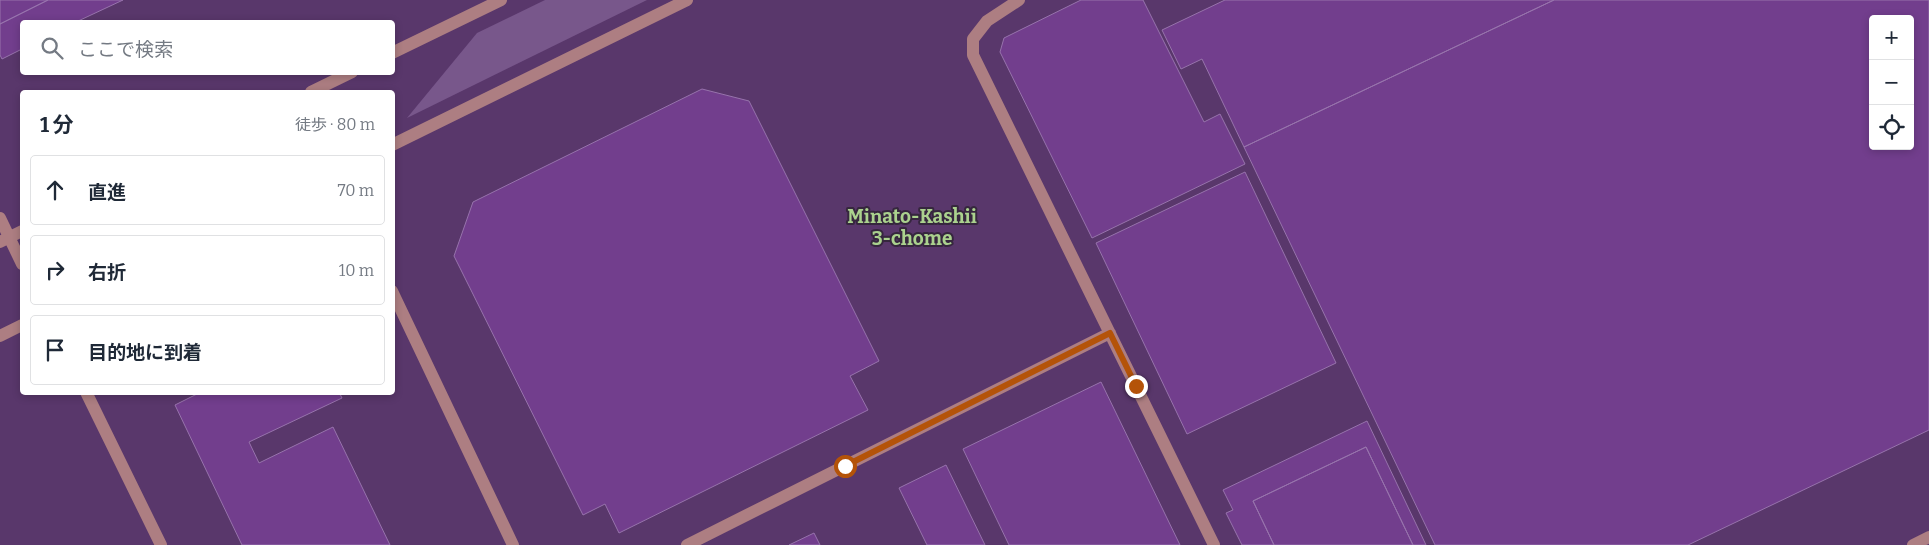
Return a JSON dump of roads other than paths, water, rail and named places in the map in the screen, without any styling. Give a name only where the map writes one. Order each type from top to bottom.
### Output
[{"type":"street","points":[[395,52],[501,0]]},
{"type":"street","points":[[395,144],[687,0]]},
{"type":"street","points":[[1019,0],[987,21],[973,39],[973,55],[1214,545]]},
{"type":"street","points":[[315,90],[346,75]]},
{"type":"street","points":[[0,218],[5,240],[20,261]]},
{"type":"street","points":[[5,240],[20,232]]},
{"type":"street","points":[[395,297],[513,545]]},
{"type":"street","points":[[0,336],[20,326]]},
{"type":"street","points":[[687,545],[1110,333]]},
{"type":"street","points":[[87,395],[161,545]]},
{"type":"street","points":[[1913,545],[1929,537]]},
{"type":"district","name":"Minato-Kashii 3-chome","points":[[912,227]]}]
